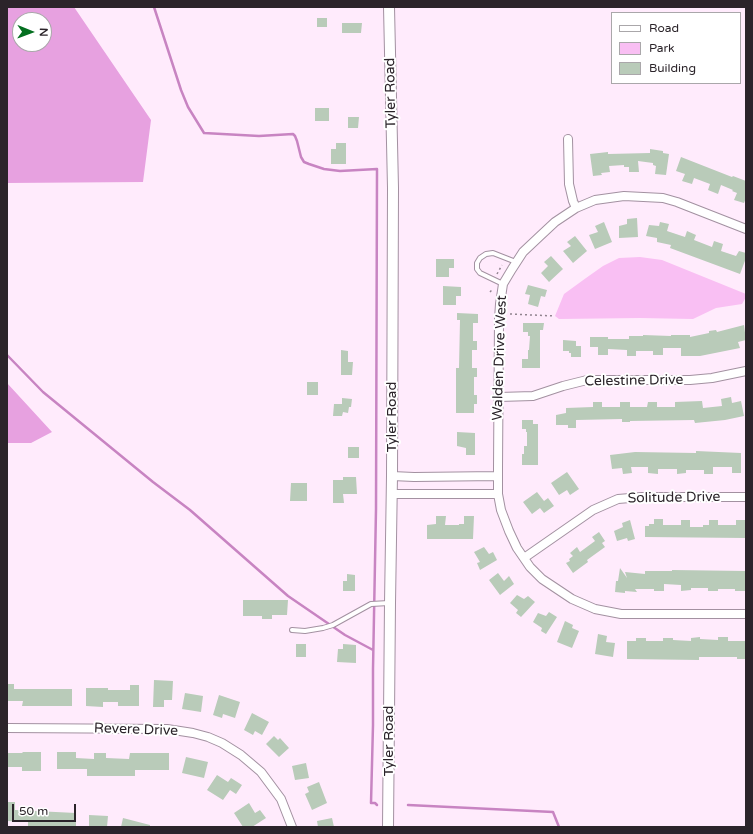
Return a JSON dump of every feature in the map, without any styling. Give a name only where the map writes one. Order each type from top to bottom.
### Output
[{"type":"street","name":"Tyler Road","points":[[388,827],[392,494],[393,188],[389,7]]},
{"type":"street","points":[[568,139],[569,184],[576,208]]},
{"type":"street","name":"Walden Drive West","points":[[746,229],[677,202],[652,196],[613,197],[596,200],[576,208],[555,222],[523,252],[503,284],[500,304],[498,476],[498,494],[502,510],[509,531],[524,558],[530,567],[548,583],[572,599],[595,609],[612,613],[639,615],[746,614]]},
{"type":"street","name":"Celestine Drive","points":[[499,397],[533,396],[587,380],[690,380],[712,378],[746,371]]},
{"type":"street","points":[[392,476],[498,476]]},
{"type":"street","points":[[392,494],[498,494]]},
{"type":"street","name":"Solitude Drive","points":[[524,558],[593,510],[618,499],[642,497],[746,497]]},
{"type":"street","name":"Revere Drive","points":[[7,728],[166,728],[208,737],[222,743],[241,755],[261,772],[281,800],[292,827]]},
{"type":"lane","points":[[503,284],[480,273],[477,269],[477,263],[480,258],[493,252],[517,262]]},
{"type":"lane","points":[[292,630],[305,631],[323,628],[333,625],[371,604],[390,603]]},
{"type":"path","points":[[496,277],[502,265]]},
{"type":"path","points":[[490,292],[493,289]]},
{"type":"path","points":[[510,314],[555,316]]},
{"type":"green space","points":[[640,257],[662,260],[746,294],[746,297],[742,304],[716,308],[693,319],[559,319],[555,316],[564,294],[603,266],[619,258]]},
{"type":"shaded area","points":[[7,7],[74,7],[151,120],[143,182],[7,183]]},
{"type":"shaded area","points":[[7,383],[52,432],[31,443],[7,443]]},
{"type":"building","points":[[317,18],[327,18],[327,27],[317,27]]},
{"type":"building","points":[[342,23],[362,23],[361,33],[342,33]]},
{"type":"building","points":[[315,108],[329,108],[329,121],[315,121]]},
{"type":"building","points":[[348,117],[359,117],[358,128],[348,128]]},
{"type":"building","points":[[336,143],[346,143],[346,164],[331,164],[331,149],[336,149]]},
{"type":"building","points":[[650,149],[663,151],[663,153],[669,154],[666,175],[655,174],[656,166],[653,165],[653,163],[638,161],[639,172],[629,172],[629,167],[624,167],[624,165],[609,166],[610,172],[593,176],[590,154],[608,152],[608,154],[650,153]]},
{"type":"building","points":[[681,157],[746,181],[746,198],[744,203],[734,200],[737,193],[721,185],[718,194],[708,190],[710,184],[694,178],[692,184],[682,181],[685,174],[676,171]]},
{"type":"building","points":[[637,218],[638,237],[619,238],[619,226],[627,224],[627,219]]},
{"type":"building","points":[[604,222],[612,242],[595,249],[589,235],[598,232],[595,226]]},
{"type":"building","points":[[660,222],[669,224],[667,231],[685,237],[687,231],[696,235],[694,240],[712,247],[714,241],[723,244],[721,251],[736,256],[739,251],[746,253],[746,258],[740,274],[670,248],[671,245],[657,242],[657,238],[646,236],[649,225],[659,226]]},
{"type":"building","points":[[575,236],[587,251],[573,263],[563,251],[571,246],[567,242]]},
{"type":"building","points":[[551,256],[563,269],[549,282],[541,273],[548,266],[544,262]]},
{"type":"building","points":[[436,259],[454,259],[454,268],[449,268],[449,277],[436,277]]},
{"type":"building","points":[[528,285],[547,290],[545,297],[541,296],[538,307],[528,304],[530,295],[525,294]]},
{"type":"building","points":[[443,286],[461,287],[461,296],[456,296],[456,305],[443,305]]},
{"type":"building","points":[[457,313],[478,314],[478,323],[473,323],[473,341],[477,341],[477,350],[472,350],[472,368],[477,368],[477,377],[474,377],[474,395],[477,395],[477,404],[474,404],[474,413],[456,413],[456,368],[459,368],[460,320],[457,320]]},
{"type":"building","points":[[523,323],[544,323],[543,330],[540,330],[540,368],[522,368],[522,359],[528,359],[530,336],[528,336],[528,332],[523,332]]},
{"type":"building","points":[[744,325],[746,340],[738,342],[740,348],[700,356],[681,356],[681,348],[663,348],[663,355],[653,355],[653,351],[636,351],[636,356],[627,356],[627,350],[608,349],[608,355],[598,355],[598,347],[590,347],[590,337],[629,339],[629,336],[643,335],[690,335],[690,337],[709,333],[709,331],[716,330],[717,332]]},
{"type":"building","points":[[563,340],[576,341],[576,346],[581,346],[581,357],[571,357],[571,353],[569,353],[569,351],[563,351]]},
{"type":"building","points":[[341,350],[348,351],[348,362],[353,362],[352,375],[341,375]]},
{"type":"building","points":[[307,382],[318,382],[318,395],[307,395]]},
{"type":"building","points":[[731,397],[732,403],[741,401],[744,416],[725,420],[695,423],[694,420],[622,422],[622,419],[576,420],[576,428],[568,428],[568,425],[556,425],[556,415],[566,413],[566,408],[593,407],[593,402],[602,402],[602,407],[620,407],[620,402],[630,402],[630,407],[647,407],[648,402],[657,402],[657,407],[675,407],[675,402],[702,401],[703,408],[722,406],[721,399]]},
{"type":"building","points":[[342,398],[352,399],[351,407],[349,407],[348,413],[343,412],[342,416],[333,416],[334,404],[342,404]]},
{"type":"building","points":[[522,420],[533,420],[533,424],[538,424],[538,465],[522,465],[524,446],[527,446],[527,432],[526,429],[522,429]]},
{"type":"building","points":[[457,432],[475,433],[475,455],[466,455],[466,448],[457,446]]},
{"type":"building","points":[[348,447],[359,447],[359,458],[348,458]]},
{"type":"building","points":[[696,451],[741,453],[741,473],[732,473],[732,467],[713,467],[713,474],[704,474],[704,470],[686,470],[686,473],[677,474],[677,469],[658,469],[658,474],[648,473],[648,467],[631,467],[632,473],[623,474],[622,468],[612,469],[610,455],[635,452],[696,453]]},
{"type":"building","points":[[567,472],[579,489],[570,495],[567,490],[559,495],[551,483]]},
{"type":"building","points":[[343,477],[356,477],[357,494],[343,494],[344,503],[333,503],[333,480],[343,480]]},
{"type":"building","points":[[291,483],[307,483],[307,501],[290,501]]},
{"type":"building","points":[[537,492],[544,501],[548,498],[554,506],[544,513],[540,508],[532,514],[523,502]]},
{"type":"building","points":[[436,516],[446,516],[445,525],[459,525],[464,524],[464,516],[474,516],[473,539],[427,539],[427,525],[436,524]]},
{"type":"building","points":[[654,519],[663,519],[663,525],[681,525],[681,520],[690,520],[690,527],[703,527],[703,525],[709,525],[709,520],[718,520],[718,525],[736,525],[736,520],[745,520],[745,538],[645,537],[645,526],[654,524]]},
{"type":"building","points":[[630,520],[635,539],[628,541],[627,538],[617,541],[614,531],[623,527],[622,523]]},
{"type":"building","points":[[599,532],[605,541],[602,543],[605,547],[587,560],[588,562],[573,573],[566,563],[570,561],[569,559],[573,556],[570,553],[577,547],[580,552],[595,541],[592,537]]},
{"type":"building","points":[[484,547],[489,554],[493,552],[497,560],[480,570],[477,563],[480,562],[474,552]]},
{"type":"building","points":[[620,568],[627,578],[625,572],[645,574],[645,571],[672,570],[745,571],[746,591],[735,591],[735,589],[718,589],[718,591],[708,591],[708,588],[691,588],[691,590],[681,591],[681,585],[664,584],[664,591],[654,591],[654,589],[635,589],[637,592],[615,592],[616,581],[618,581]]},
{"type":"building","points":[[498,573],[504,581],[509,576],[514,584],[500,595],[489,580]]},
{"type":"building","points":[[347,574],[355,575],[355,591],[343,591],[343,581],[347,581]]},
{"type":"building","points":[[517,595],[524,599],[528,596],[535,602],[521,617],[516,613],[518,610],[510,603]]},
{"type":"building","points":[[243,600],[288,600],[287,615],[272,615],[272,619],[262,619],[262,616],[243,616]]},
{"type":"building","points":[[549,612],[557,617],[546,634],[541,631],[542,628],[533,622],[538,613],[546,616]]},
{"type":"building","points":[[565,621],[573,625],[572,628],[579,631],[572,648],[557,642]]},
{"type":"building","points":[[598,634],[607,636],[606,642],[615,643],[613,657],[595,654]]},
{"type":"building","points":[[700,637],[700,639],[718,640],[718,637],[728,637],[728,641],[746,641],[746,659],[737,659],[737,657],[699,657],[699,660],[627,659],[627,641],[636,641],[636,638],[646,638],[646,641],[663,641],[663,638],[673,638],[673,640],[691,641],[691,638]]},
{"type":"building","points":[[296,644],[306,644],[306,657],[296,657]]},
{"type":"building","points":[[343,644],[356,645],[356,663],[337,662],[338,649],[343,649]]},
{"type":"building","points":[[154,680],[173,681],[172,700],[164,700],[164,707],[153,707]]},
{"type":"building","points":[[7,684],[14,684],[14,689],[72,689],[72,706],[22,706],[23,701],[7,701]]},
{"type":"building","points":[[130,685],[139,685],[139,706],[118,706],[118,702],[103,702],[103,707],[86,706],[86,688],[130,690]]},
{"type":"building","points":[[185,693],[203,696],[201,712],[182,709]]},
{"type":"building","points":[[219,695],[240,702],[235,718],[223,714],[222,718],[213,715]]},
{"type":"building","points":[[252,713],[269,722],[262,735],[255,731],[253,735],[244,730]]},
{"type":"building","points":[[274,736],[278,740],[280,738],[289,748],[279,757],[266,744]]},
{"type":"building","points":[[41,752],[41,771],[22,771],[22,767],[7,767],[7,753]]},
{"type":"building","points":[[57,752],[76,752],[76,758],[94,759],[94,753],[106,753],[106,758],[129,759],[130,753],[169,753],[169,770],[135,770],[135,776],[87,776],[87,769],[57,769]]},
{"type":"building","points":[[186,757],[208,762],[204,778],[182,773]]},
{"type":"building","points":[[306,763],[309,778],[295,780],[292,766]]},
{"type":"building","points":[[217,775],[228,782],[231,778],[242,785],[236,794],[230,790],[223,800],[207,790]]},
{"type":"building","points":[[319,782],[327,803],[312,810],[305,794],[309,792],[307,787]]},
{"type":"building","points":[[7,802],[15,802],[15,810],[76,813],[76,827],[28,827],[28,822],[7,821]]},
{"type":"building","points":[[249,803],[255,813],[260,810],[266,818],[252,827],[243,827],[234,813]]},
{"type":"building","points":[[89,815],[108,816],[107,827],[89,827]]},
{"type":"building","points":[[123,818],[150,825],[150,827],[121,827]]},
{"type":"building","points":[[332,818],[334,827],[318,827],[317,821]]},
{"type":"waterway","points":[[154,7],[181,90],[188,107],[204,133],[259,136],[293,134],[304,162],[324,169],[340,171],[377,169],[376,509],[371,803],[375,803],[377,805]]},
{"type":"waterway","points":[[7,355],[43,392],[153,482],[190,510],[288,596],[345,635],[373,650]]},
{"type":"waterway","points":[[408,805],[553,812],[559,827]]}]
